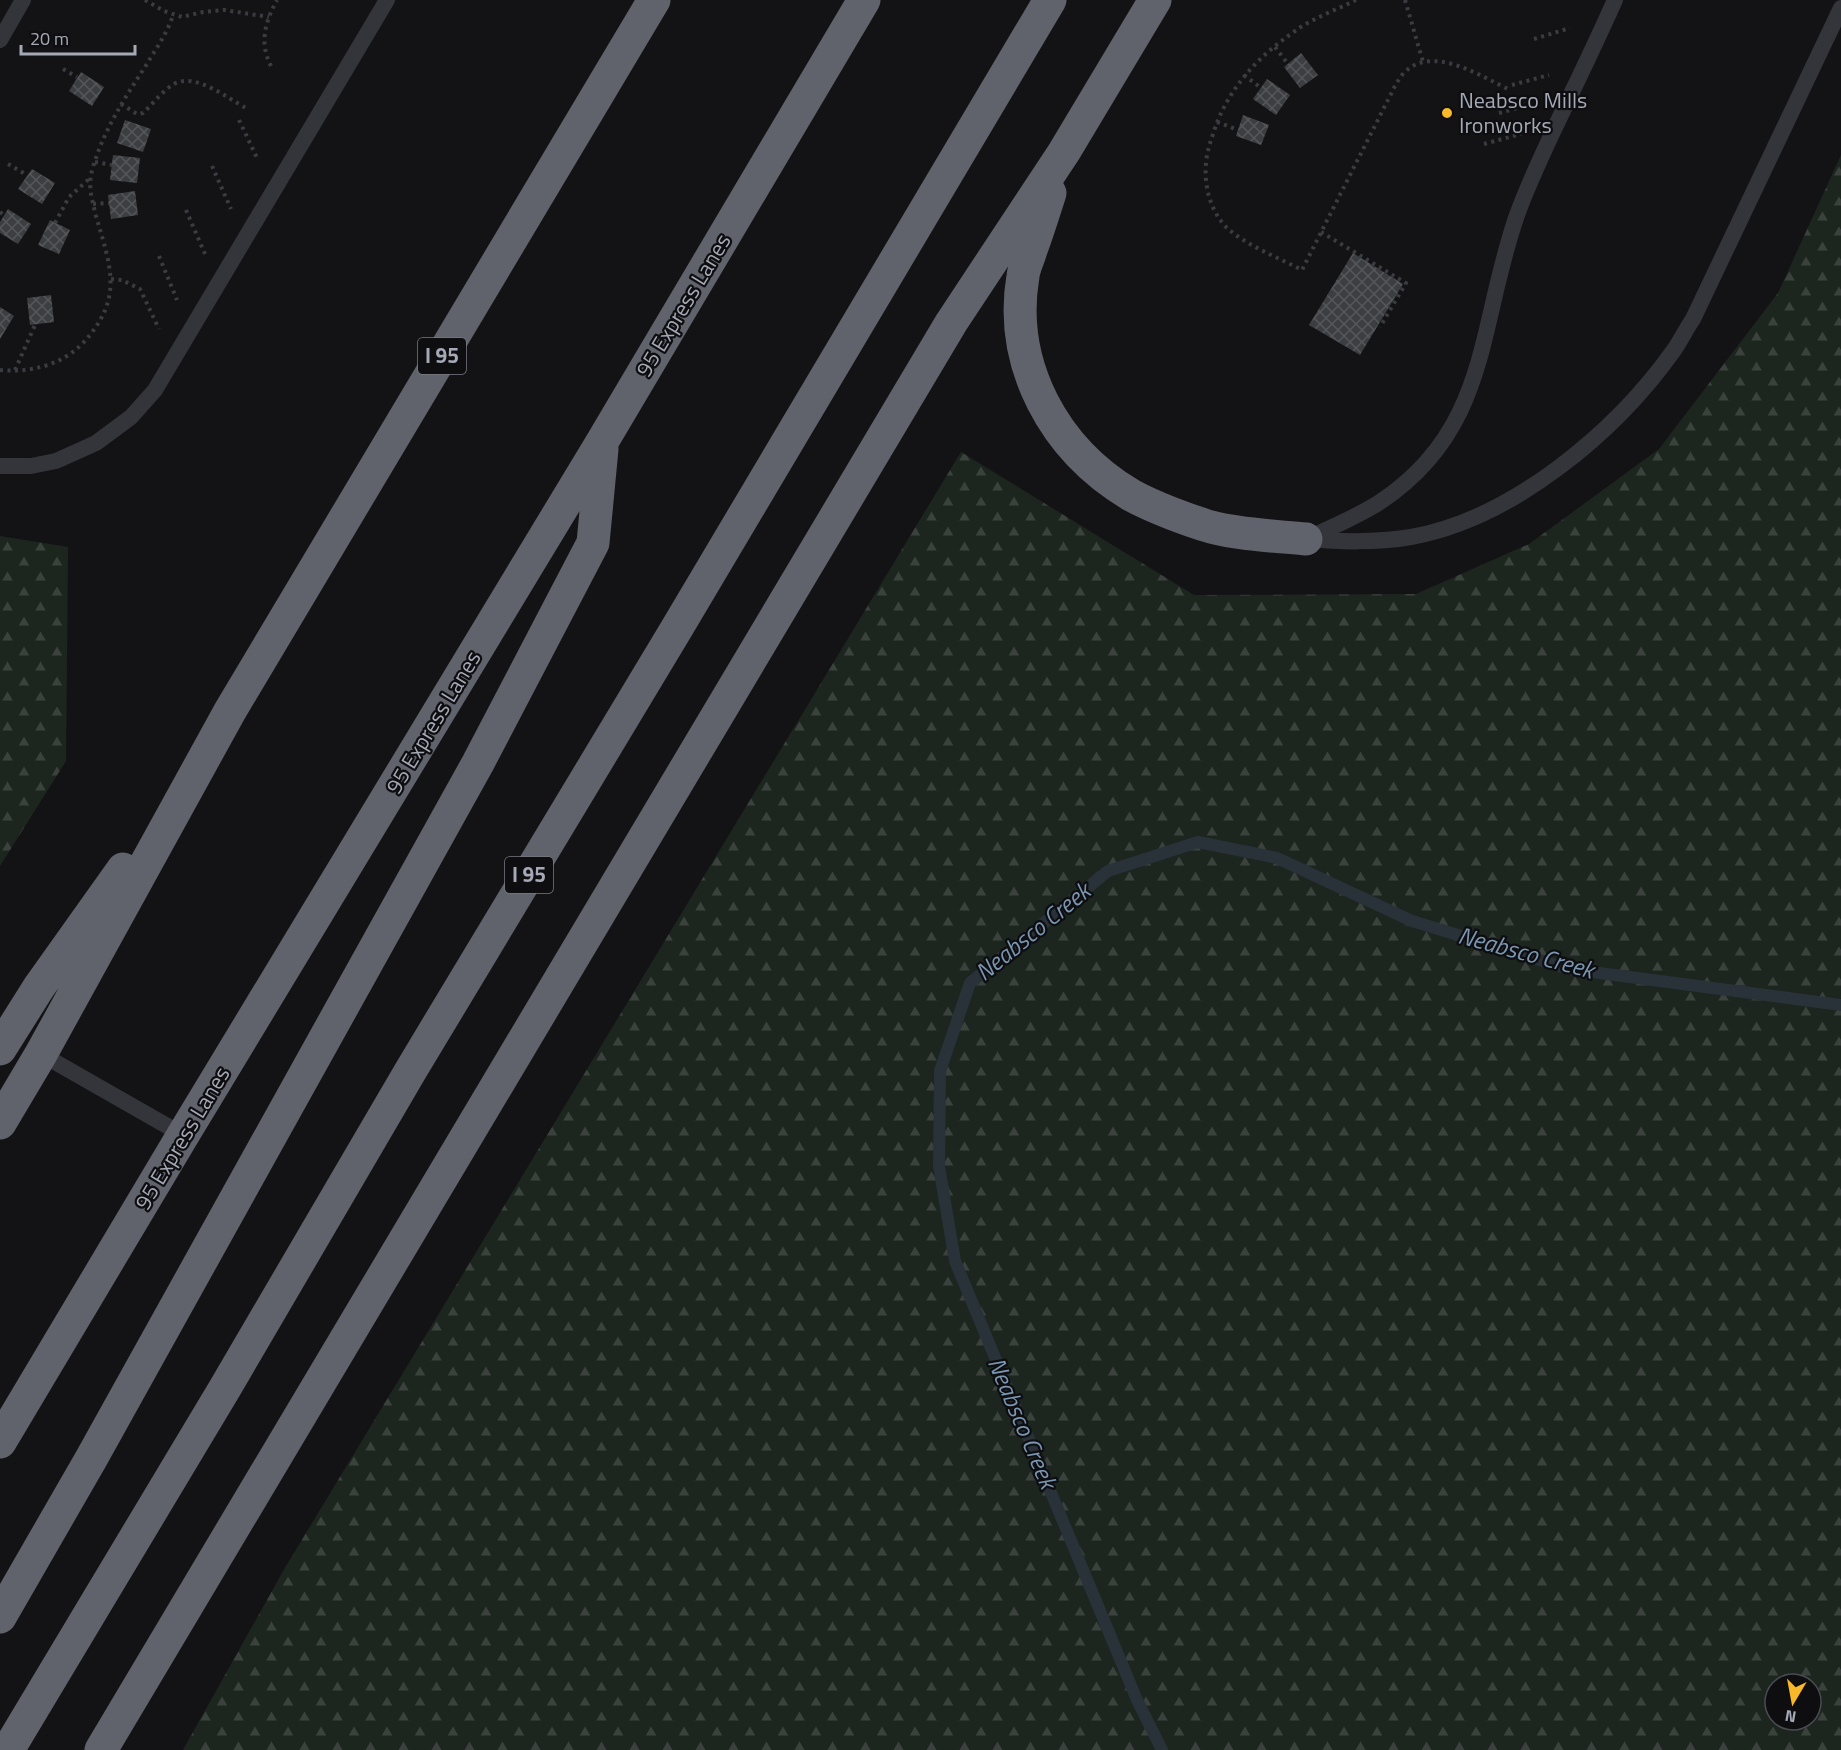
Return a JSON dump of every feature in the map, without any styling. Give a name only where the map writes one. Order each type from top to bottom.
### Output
[{"type":"highway","name":"I 95","points":[[0,1123],[41,1054],[231,711],[654,0]]},
{"type":"highway","name":"95 Express Lanes","points":[[0,1442],[602,442],[864,0]]},
{"type":"highway","name":"I 95","points":[[8,1750],[1050,0]]},
{"type":"highway","points":[[101,1750],[945,333],[1064,152],[1155,0]]},
{"type":"highway","points":[[1064,152],[1023,274],[1020,318],[1026,361],[1041,402],[1067,441],[1093,468],[1131,495],[1211,527],[1249,534],[1306,539]]},
{"type":"highway","points":[[0,1617],[472,774],[593,543],[602,442]]},
{"type":"highway","points":[[0,1049],[39,987],[134,854],[231,711]]},
{"type":"lane","points":[[0,40],[23,0]]},
{"type":"lane","points":[[0,466],[31,466],[56,461],[96,443],[131,417],[155,390],[387,0]]},
{"type":"lane","points":[[1306,539],[1379,502],[1424,466],[1451,430],[1463,406],[1480,358],[1500,272],[1528,185],[1616,0]]},
{"type":"lane","points":[[1306,539],[1359,543],[1412,537],[1463,523],[1511,500],[1558,468],[1608,425],[1648,383],[1674,350],[1693,319],[1841,8]]},
{"type":"lane","points":[[41,1054],[183,1136]]},
{"type":"path","points":[[144,0],[173,15],[182,17],[224,10],[269,16]]},
{"type":"path","points":[[271,66],[266,55],[264,41],[269,16],[277,0]]},
{"type":"path","points":[[1356,0],[1306,24],[1254,64],[1228,98],[1217,122],[1206,154],[1206,183],[1213,207],[1227,227],[1247,242],[1302,270],[1395,86],[1405,71],[1416,64],[1433,61],[1459,66],[1510,90]]},
{"type":"path","points":[[1405,0],[1423,62]]},
{"type":"path","points":[[0,369],[30,370],[52,363],[74,351],[99,324],[110,296],[111,268],[90,192],[90,178],[108,128],[165,35],[173,15]]},
{"type":"path","points":[[1275,47],[1288,64]]},
{"type":"path","points":[[63,69],[77,77]]},
{"type":"path","points":[[1244,75],[1261,88]]},
{"type":"path","points":[[121,104],[135,112],[143,113],[171,86],[186,80],[200,82],[246,108]]},
{"type":"path","points":[[239,120],[273,191]]},
{"type":"path","points":[[1217,122],[1238,130]]},
{"type":"path","points":[[94,162],[112,165]]},
{"type":"path","points":[[8,164],[27,175]]},
{"type":"path","points":[[212,166],[244,239]]},
{"type":"path","points":[[55,223],[69,197],[90,178]]},
{"type":"path","points":[[93,204],[109,203]]},
{"type":"path","points":[[186,210],[218,283]]},
{"type":"path","points":[[1321,232],[1406,283],[1380,327]]},
{"type":"path","points":[[159,256],[190,331]]},
{"type":"path","points":[[111,279],[122,280],[140,289],[173,359]]},
{"type":"path","points":[[15,370],[35,324]]},
{"type":"green space","points":[[1841,155],[1841,1750],[183,1750],[286,1566],[961,452],[1194,595],[1416,594],[1529,544],[1659,449],[1778,293]]},
{"type":"green space","points":[[0,536],[68,547],[66,761],[0,866]]},
{"type":"building","points":[[1301,53],[1318,75],[1300,88],[1284,67]]},
{"type":"building","points":[[81,72],[104,87],[92,106],[69,91]]},
{"type":"building","points":[[1267,79],[1290,95],[1276,115],[1253,99]]},
{"type":"building","points":[[1243,115],[1269,125],[1261,145],[1236,136]]},
{"type":"building","points":[[125,120],[151,129],[143,152],[117,143]]},
{"type":"building","points":[[113,155],[140,158],[137,183],[110,180]]},
{"type":"building","points":[[32,169],[55,183],[42,204],[18,189]]},
{"type":"building","points":[[135,191],[138,215],[111,219],[108,195]]},
{"type":"building","points":[[8,209],[31,224],[18,244],[0,233],[0,222]]},
{"type":"building","points":[[50,220],[70,230],[59,254],[38,245]]},
{"type":"building","points":[[1353,253],[1403,284],[1360,355],[1309,325]]},
{"type":"building","points":[[51,295],[54,322],[30,325],[27,298]]},
{"type":"building","points":[[0,307],[14,316],[0,339]]},
{"type":"waterway","name":"Neabsco Creek","points":[[1162,1750],[1137,1700],[955,1261],[939,1166],[940,1071],[970,983],[1108,871],[1198,842],[1277,858],[1412,921],[1569,969],[1841,1005]]},
{"type":"place","name":"Neabsco Mills Ironworks","points":[[1447,113]]}]
